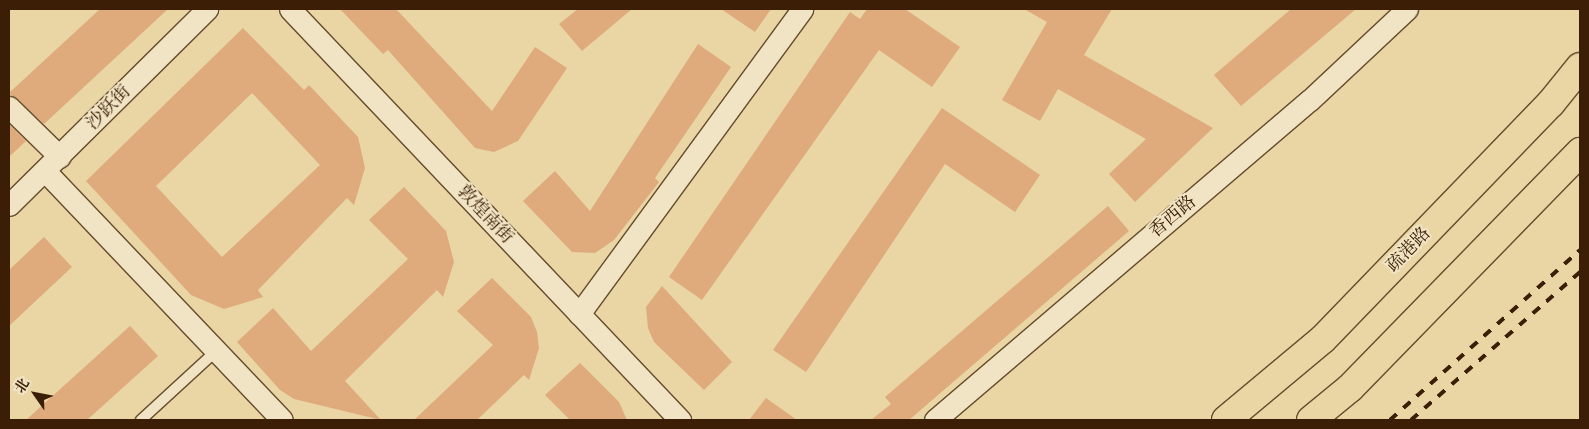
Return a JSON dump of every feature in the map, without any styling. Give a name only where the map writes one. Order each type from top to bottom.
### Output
[{"type":"highway","name":"疏港路","points":[[1226,420],[1323,339],[1551,103],[1580,67]]},
{"type":"highway","points":[[1311,420],[1350,388],[1580,152]]},
{"type":"street","name":"沙跃街","points":[[9,205],[53,164],[207,9]]},
{"type":"street","name":"敦煌南街","points":[[290,9],[680,420]]},
{"type":"street","points":[[579,314],[802,9]]},
{"type":"street","name":"香西路","points":[[934,420],[1310,100],[1406,9]]},
{"type":"street","points":[[9,107],[53,164],[216,351],[282,420]]},
{"type":"lane","points":[[142,420],[216,351]]},
{"type":"building","points":[[100,9],[168,9],[44,124],[9,93]]},
{"type":"building","points":[[340,9],[396,9],[492,111],[535,47],[567,68],[518,141],[494,152],[475,148],[388,50],[383,54]]},
{"type":"building","points":[[578,9],[632,9],[582,51],[559,24]]},
{"type":"building","points":[[721,9],[771,9],[755,32]]},
{"type":"building","points":[[867,9],[905,9],[960,47],[932,87],[879,50],[702,300],[669,277],[850,12],[860,19]]},
{"type":"building","points":[[1024,9],[1112,9],[1084,55],[1213,128],[1135,202],[1109,174],[1146,139],[1058,89],[1040,121],[1002,100],[1047,22]]},
{"type":"building","points":[[1291,9],[1356,9],[1241,106],[1214,75]]},
{"type":"building","points":[[243,28],[304,90],[309,85],[358,137],[365,168],[354,205],[347,198],[258,290],[263,297],[224,309],[191,295],[86,181]],"holes":[[[252,93],[320,165],[222,257],[156,186]]]},
{"type":"building","points":[[698,44],[731,67],[655,178],[659,182],[614,240],[595,253],[572,252],[523,201],[555,171],[590,211]]},
{"type":"building","points":[[942,108],[1040,175],[1015,212],[945,164],[806,372],[773,350]]},
{"type":"building","points":[[9,124],[26,141],[9,157]]},
{"type":"building","points":[[404,187],[446,231],[454,262],[443,297],[437,290],[345,381],[381,420],[294,399],[280,390],[237,342],[273,308],[311,351],[408,259],[369,220]]},
{"type":"building","points":[[1108,206],[1129,231],[909,420],[871,420],[891,404],[885,397]]},
{"type":"building","points":[[44,237],[72,267],[9,326],[9,270]]},
{"type":"building","points":[[492,278],[531,317],[537,332],[539,348],[529,380],[524,375],[477,420],[414,420],[493,345],[457,311]]},
{"type":"building","points":[[662,286],[732,362],[704,390],[654,342],[648,328],[646,307]]},
{"type":"building","points":[[130,326],[158,356],[87,420],[26,420]]},
{"type":"building","points":[[580,363],[619,402],[627,420],[570,420],[545,395]]},
{"type":"building","points":[[766,398],[797,420],[749,420]]},
{"type":"railway","points":[[1390,420],[1580,250]]},
{"type":"railway","points":[[1411,420],[1580,272]]}]
